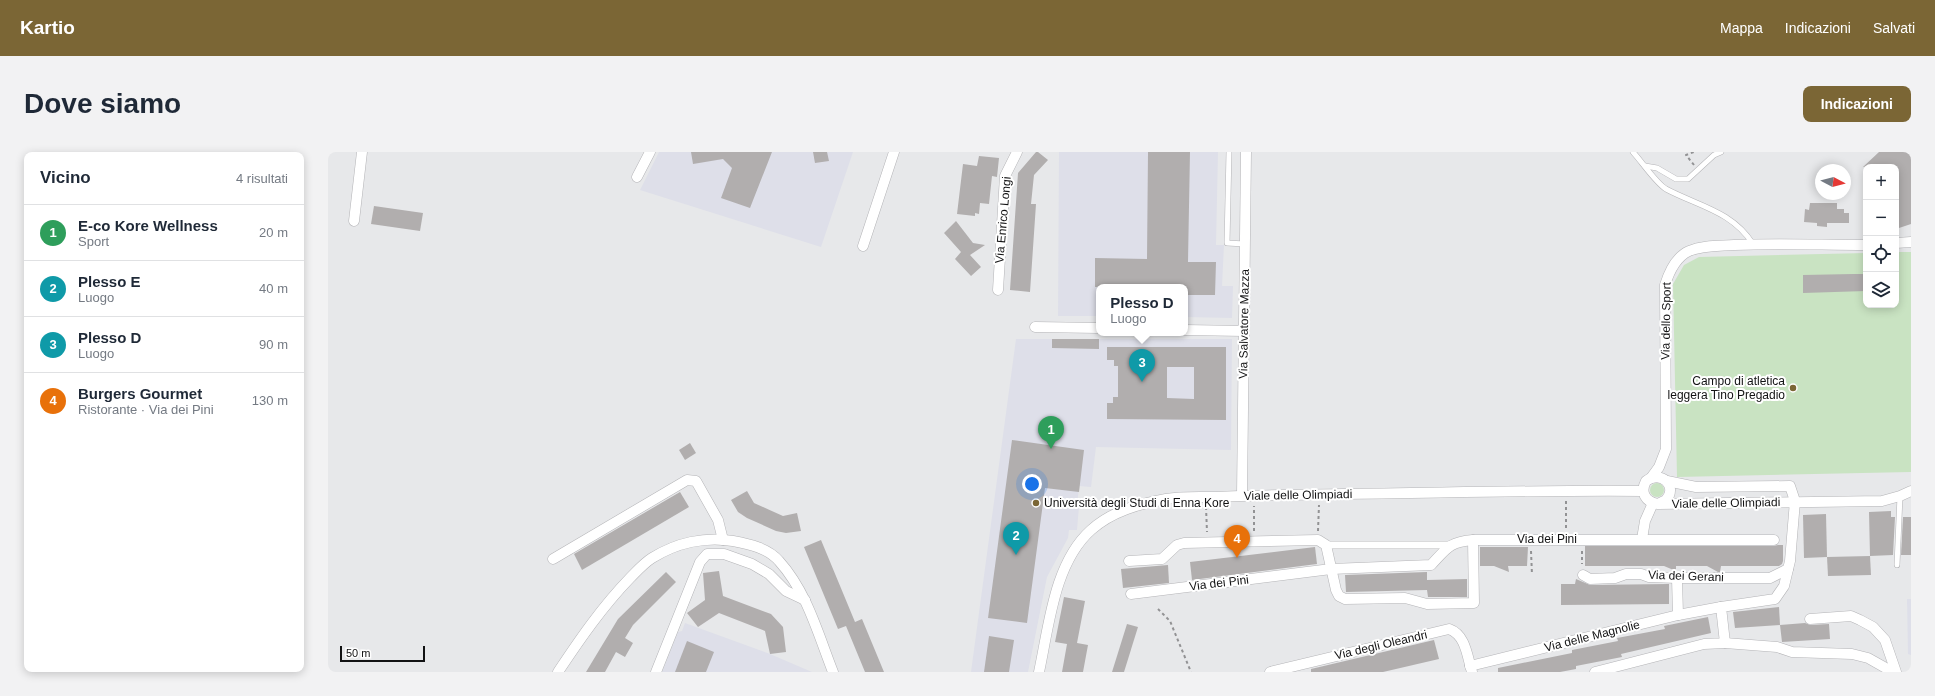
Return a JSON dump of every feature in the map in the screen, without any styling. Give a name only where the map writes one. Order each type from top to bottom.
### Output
[{"type":"street","points":[[354,221],[362,152]]},
{"type":"street","points":[[637,177],[650,152]]},
{"type":"street","points":[[863,246],[894,152]]},
{"type":"street","name":"Via Enrico Longi","points":[[998,290],[1005,176],[1016,152]]},
{"type":"street","name":"Via Salvatore Mazza","points":[[1242,495],[1246,152]]},
{"type":"street","points":[[1899,244],[1911,242]]},
{"type":"street","name":"Via dello Sport","points":[[1643,491],[1646,481],[1651,478],[1659,467],[1666,449],[1665,285],[1669,272],[1676,262],[1688,252],[1702,247],[1754,244],[1863,244]]},
{"type":"street","points":[[1035,327],[1096,328]]},
{"type":"street","points":[[1188,330],[1244,331]]},
{"type":"street","points":[[1643,491],[1646,499],[1656,503],[1662,503],[1668,497],[1670,489],[1667,481],[1659,477],[1651,478]]},
{"type":"street","points":[[553,559],[687,480],[696,482],[718,520],[724,540]]},
{"type":"street","name":"Viale delle Olimpiadi","points":[[1667,481],[1696,487],[1790,486],[1795,501]]},
{"type":"street","name":"Viale delle Olimpiadi","points":[[1039,672],[1061,574],[1077,546],[1092,529],[1119,512],[1132,506],[1168,499],[1242,495],[1643,491]]},
{"type":"street","name":"Viale delle Olimpiadi","points":[[1656,503],[1882,501],[1911,491]]},
{"type":"street","name":"Via delle Magnolie","points":[[1471,669],[1678,615],[1775,599],[1784,586],[1788,569],[1795,501]]},
{"type":"street","points":[[1642,539],[1645,521],[1656,503]]},
{"type":"street","points":[[558,672],[606,604],[650,558],[676,545],[708,539],[748,544],[763,549],[778,559],[791,574],[805,600],[833,672]]},
{"type":"street","name":"Via dei Pini","points":[[1131,594],[1331,569],[1431,565],[1450,545],[1461,541],[1566,539],[1774,540]]},
{"type":"street","points":[[1322,543],[1339,596],[1345,599],[1405,598],[1427,604],[1474,603],[1474,540]]},
{"type":"street","points":[[1129,561],[1162,559],[1177,545],[1184,543],[1450,545]]},
{"type":"street","points":[[656,672],[700,562],[707,554],[724,554],[752,564],[768,574],[786,591],[805,600]]},
{"type":"street","name":"Via dei Gerani","points":[[1583,575],[1590,579],[1615,578],[1626,574],[1677,578],[1770,578],[1788,569]]},
{"type":"street","points":[[1677,578],[1678,615]]},
{"type":"street","points":[[1720,607],[1725,643]]},
{"type":"street","points":[[1810,619],[1851,616],[1873,627],[1886,640],[1895,672]]},
{"type":"street","name":"Via degli Oleandri","points":[[1270,672],[1449,629],[1457,632],[1462,638],[1471,669]]},
{"type":"street","points":[[1595,672],[1704,644],[1725,643],[1778,647],[1792,652],[1852,654],[1868,658],[1895,672]]},
{"type":"lane","points":[[1229,152],[1227,244],[1245,244]]},
{"type":"lane","points":[[1633,152],[1665,188],[1717,211],[1745,232],[1754,244]]},
{"type":"lane","points":[[1645,166],[1657,168],[1676,179],[1688,179],[1714,155],[1721,152]]},
{"type":"lane","points":[[1897,566],[1900,496]]},
{"type":"path","points":[[1687,159],[1686,155],[1694,152]]},
{"type":"path","points":[[1566,501],[1566,539]]},
{"type":"path","points":[[1318,504],[1322,543]]},
{"type":"path","points":[[1254,506],[1254,530]]},
{"type":"path","points":[[1206,507],[1207,542]]},
{"type":"path","points":[[1531,540],[1532,575]]},
{"type":"path","points":[[1582,540],[1583,575]]},
{"type":"path","points":[[1158,609],[1170,621],[1191,672]]},
{"type":"shaded area","points":[[659,152],[853,152],[821,247],[640,190]]},
{"type":"shaded area","points":[[1059,152],[1218,152],[1216,245],[1224,245],[1222,286],[1233,286],[1232,318],[1188,317],[1188,284],[1096,284],[1096,316],[1058,316]]},
{"type":"shaded area","name":"Università degli Studi di Enna Kore","points":[[1016,339],[1232,339],[1231,450],[1096,447],[1091,487],[1079,486],[1077,530],[1069,530],[1068,538],[1047,577],[1028,672],[971,672]]},
{"type":"shaded area","points":[[1907,599],[1911,599],[1911,655],[1908,654]]},
{"type":"shaded area","points":[[685,623],[770,654],[812,672],[662,672],[678,632],[682,631]]},
{"type":"green space","name":"Campo di atletica leggera Tino Pregadio","points":[[1899,252],[1911,252],[1911,472],[1677,477],[1673,284],[1684,265],[1699,257],[1863,253],[1863,308],[1899,308]]},
{"type":"green space","points":[[1657,483],[1662,485],[1664,490],[1662,495],[1657,497],[1652,495],[1650,490],[1652,485]]},
{"type":"building","points":[[691,152],[772,152],[750,208],[721,198],[732,168],[723,159],[693,164]]},
{"type":"building","points":[[813,152],[827,152],[829,161],[815,163]]},
{"type":"building","points":[[1036,152],[1048,160],[1034,175],[1031,204],[1036,204],[1030,292],[1010,290],[1018,173]]},
{"type":"building","points":[[1148,152],[1190,152],[1188,262],[1216,262],[1215,295],[1188,295],[1188,284],[1096,284],[1095,287],[1095,258],[1147,259]]},
{"type":"building","points":[[1879,152],[1911,152],[1911,224],[1899,228],[1899,164],[1866,164]]},
{"type":"building","points":[[979,156],[999,158],[997,177],[992,176],[989,204],[980,203],[979,214],[975,213],[975,216],[957,214],[963,164],[977,166]]},
{"type":"building","points":[[1810,203],[1837,203],[1837,209],[1844,209],[1844,213],[1849,213],[1849,223],[1827,223],[1827,227],[1817,226],[1817,223],[1804,222],[1805,209],[1809,210]]},
{"type":"building","points":[[374,206],[423,213],[420,231],[371,224]]},
{"type":"building","points":[[956,221],[973,243],[985,245],[970,255],[981,267],[971,276],[955,259],[961,252],[944,233]]},
{"type":"building","points":[[1863,274],[1863,291],[1803,293],[1803,275]]},
{"type":"building","points":[[1052,339],[1099,339],[1099,349],[1052,348]]},
{"type":"building","points":[[1107,347],[1226,347],[1226,420],[1107,419],[1107,403],[1113,403],[1113,397],[1118,397],[1118,366],[1114,366],[1114,360],[1107,360]],"holes":[[[1167,367],[1194,367],[1194,399],[1167,398]]]},
{"type":"building","points":[[1012,440],[1084,450],[1079,492],[1045,488],[1027,623],[988,618]]},
{"type":"building","points":[[690,443],[696,453],[685,460],[679,450]]},
{"type":"building","points":[[747,491],[754,503],[783,516],[797,513],[801,531],[786,533],[776,531],[747,518],[738,512],[731,500]]},
{"type":"building","points":[[680,492],[689,507],[582,570],[574,554]]},
{"type":"building","points":[[1891,511],[1891,517],[1895,517],[1893,555],[1870,556],[1869,512]]},
{"type":"building","points":[[1826,514],[1827,557],[1804,558],[1803,515]]},
{"type":"building","points":[[1903,517],[1911,517],[1911,555],[1901,555]]},
{"type":"building","points":[[821,540],[855,622],[862,619],[884,672],[865,672],[846,626],[838,629],[804,547]]},
{"type":"building","points":[[1783,545],[1783,561],[1779,566],[1721,566],[1720,572],[1718,572],[1707,566],[1676,566],[1676,571],[1664,566],[1585,566],[1585,546]]},
{"type":"building","points":[[1315,547],[1317,564],[1192,580],[1190,562]]},
{"type":"building","points":[[1480,547],[1528,547],[1527,566],[1508,566],[1509,572],[1494,566],[1480,566]]},
{"type":"building","points":[[1870,556],[1871,575],[1828,576],[1827,557]]},
{"type":"building","points":[[1168,565],[1169,583],[1123,588],[1121,569]]},
{"type":"building","points":[[719,571],[723,596],[771,614],[783,627],[786,652],[770,654],[765,631],[719,613],[698,627],[687,613],[705,600],[703,573]]},
{"type":"building","points":[[666,572],[676,582],[633,625],[625,638],[633,643],[625,657],[616,652],[605,672],[586,672],[618,619]]},
{"type":"building","points":[[1427,572],[1427,580],[1467,579],[1467,597],[1428,597],[1427,590],[1346,592],[1345,575]]},
{"type":"building","points":[[1576,579],[1590,585],[1669,584],[1669,604],[1561,605],[1561,584],[1575,584]]},
{"type":"building","points":[[1064,597],[1085,601],[1077,643],[1088,645],[1083,672],[1062,672],[1067,644],[1055,642]]},
{"type":"building","points":[[1779,607],[1780,625],[1735,628],[1733,612]]},
{"type":"building","points":[[1708,617],[1711,633],[1621,654],[1622,657],[1576,666],[1576,669],[1560,672],[1498,672],[1498,668],[1572,653],[1572,650],[1618,641],[1617,638],[1665,629],[1664,626]]},
{"type":"building","points":[[1805,623],[1810,625],[1829,624],[1830,639],[1782,642],[1780,625]]},
{"type":"building","points":[[1127,624],[1138,627],[1124,672],[1112,672]]},
{"type":"building","points":[[989,636],[1014,640],[1009,672],[984,672]]},
{"type":"building","points":[[1434,640],[1439,659],[1383,672],[1311,672],[1311,669]]},
{"type":"building","points":[[687,641],[714,652],[706,672],[675,672]]},
{"type":"place","name":"Plesso D","points":[[1142,382]]},
{"type":"place","name":"Campo di atletica leggera Tino Pregadio","points":[[1793,388]]},
{"type":"place","name":"E-co Kore Wellness","points":[[1051,449]]},
{"type":"place","name":"Università degli Studi di Enna Kore","points":[[1036,503]]},
{"type":"place","name":"Plesso E","points":[[1016,555]]},
{"type":"place","name":"Burgers Gourmet","points":[[1237,558]]}]
